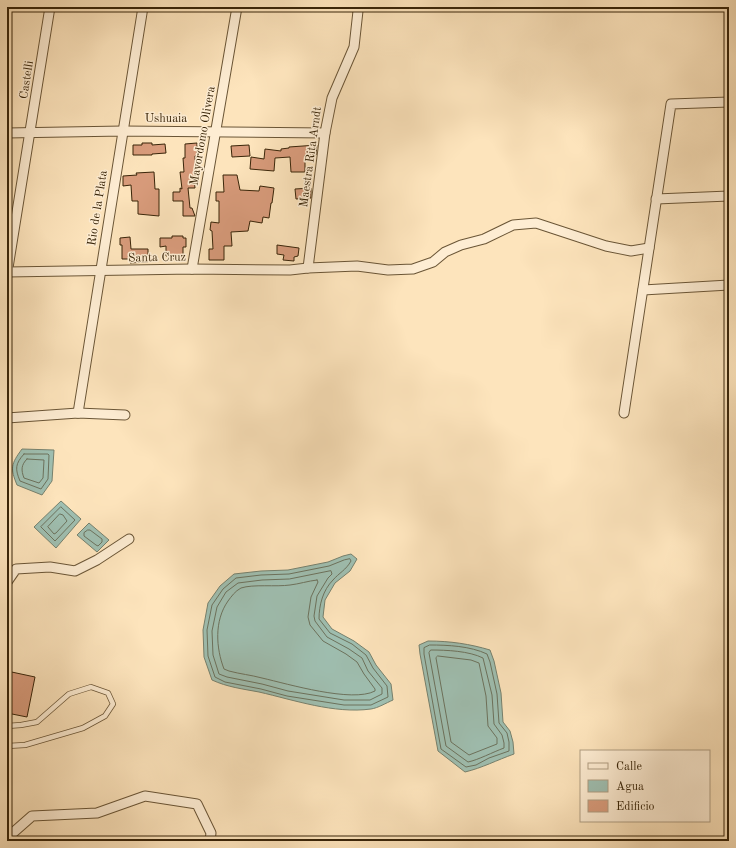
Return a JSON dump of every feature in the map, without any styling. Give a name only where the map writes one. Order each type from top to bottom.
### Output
[{"type":"street","name":"Castelli","points":[[7,273],[50,7]]},
{"type":"street","name":"Rio de la Plata","points":[[78,413],[143,7]]},
{"type":"street","name":"Mayordomo Olivera","points":[[192,270],[237,7]]},
{"type":"street","name":"Maestra Rita Arndt","points":[[308,268],[325,133],[332,98],[354,47],[358,12],[355,7]]},
{"type":"street","points":[[624,413],[671,104],[729,102]]},
{"type":"street","name":"Ushuaia","points":[[7,133],[123,131],[325,133]]},
{"type":"street","points":[[656,200],[729,196]]},
{"type":"street","name":"Santa Cruz","points":[[7,273],[100,270],[290,270],[357,266],[388,270],[413,269],[433,262],[445,252],[461,245],[484,239],[513,225],[536,223],[606,246],[631,251],[649,248]]},
{"type":"street","points":[[643,290],[729,285]]},
{"type":"street","points":[[7,418],[78,413],[125,415]]},
{"type":"street","points":[[7,582],[16,569],[50,567],[75,571],[97,560],[129,539]]},
{"type":"street","points":[[7,838],[32,816],[97,813],[145,796],[197,804],[211,833],[210,841]]},
{"type":"lane","points":[[7,726],[37,722],[69,694],[91,687],[108,692],[113,704],[105,716],[83,728],[25,745],[7,746]]},
{"type":"water","points":[[22,449],[54,450],[52,481],[42,495],[17,485],[13,474],[13,466]]},
{"type":"water","points":[[61,501],[81,519],[56,548],[34,527]]},
{"type":"water","points":[[89,523],[109,540],[97,552],[77,535]]},
{"type":"water","points":[[351,554],[357,559],[350,571],[335,583],[325,600],[323,617],[332,629],[354,641],[369,652],[376,665],[391,684],[393,700],[371,709],[343,710],[229,686],[212,680],[204,657],[203,630],[208,603],[220,586],[234,574],[288,570],[328,562]]},
{"type":"water","points":[[428,641],[460,643],[490,650],[501,693],[503,722],[510,731],[514,754],[465,772],[438,751],[419,645]]},
{"type":"building","points":[[142,143],[152,143],[152,145],[165,144],[166,153],[133,155],[133,145],[142,145]]},
{"type":"building","points":[[197,143],[197,156],[195,156],[196,176],[194,176],[195,188],[188,188],[190,208],[192,208],[195,216],[183,216],[183,201],[173,201],[173,192],[180,192],[180,188],[182,189],[180,172],[184,172],[183,158],[185,158],[185,144]]},
{"type":"building","points":[[249,145],[250,156],[232,157],[231,146]]},
{"type":"building","points":[[317,145],[316,155],[305,155],[305,172],[291,172],[290,157],[275,158],[274,171],[250,169],[251,157],[264,159],[265,149],[281,151],[281,149],[289,147]]},
{"type":"building","points":[[154,172],[155,189],[159,189],[159,216],[138,214],[138,201],[132,201],[131,185],[123,186],[123,176],[137,175],[136,173]]},
{"type":"building","points":[[223,175],[237,175],[240,190],[259,191],[260,186],[274,188],[272,203],[269,218],[263,217],[262,223],[250,221],[248,231],[231,232],[232,246],[224,246],[224,260],[209,260],[209,249],[213,249],[212,231],[210,230],[211,222],[219,223],[219,201],[216,201],[216,192],[224,192]]},
{"type":"building","points":[[311,188],[311,198],[296,199],[295,189]]},
{"type":"building","points":[[172,236],[183,236],[183,238],[186,238],[186,247],[183,247],[183,259],[170,259],[170,256],[166,256],[166,246],[160,247],[160,238],[172,238]]},
{"type":"building","points":[[130,237],[131,249],[148,249],[148,262],[130,263],[130,259],[122,259],[122,245],[120,245],[120,238]]},
{"type":"building","points":[[277,245],[299,248],[298,256],[294,257],[294,261],[283,260],[284,255],[277,254]]},
{"type":"building","points":[[7,671],[35,677],[27,717],[7,713]]}]
